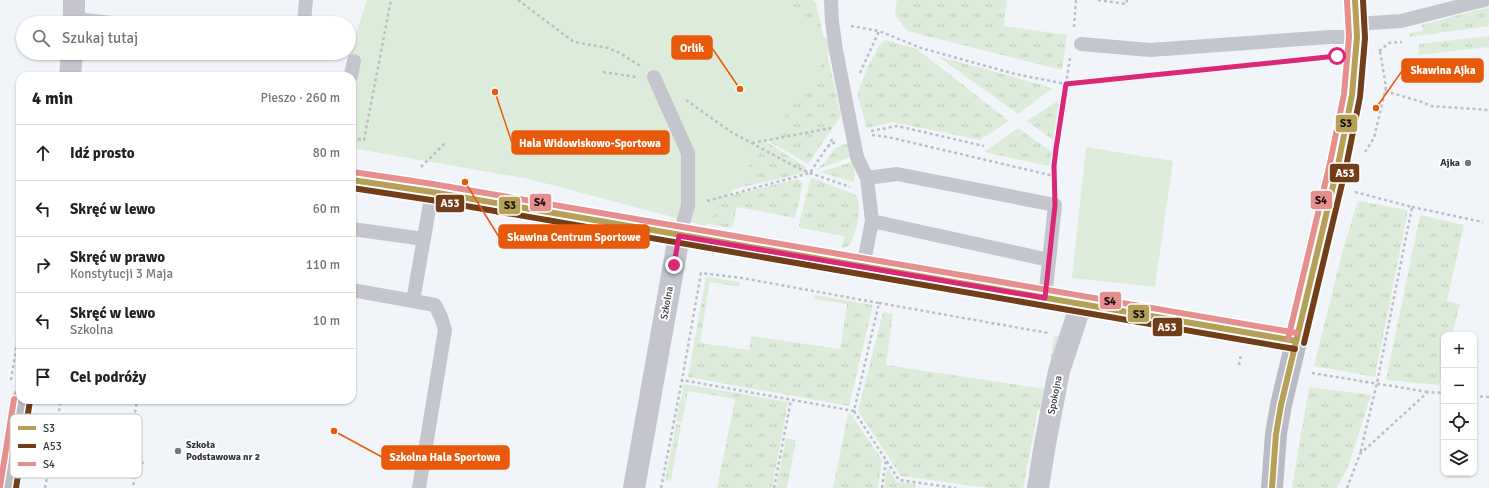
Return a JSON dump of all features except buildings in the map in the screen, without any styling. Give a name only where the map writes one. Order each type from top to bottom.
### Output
[{"type":"street","points":[[1272,488],[1276,434],[1338,165],[1352,95],[1356,30],[1355,0]]},
{"type":"street","points":[[70,72],[71,60]]},
{"type":"street","points":[[356,181],[432,192],[1296,342]]},
{"type":"street","name":"Szkolna","points":[[634,488],[679,236]]},
{"type":"street","name":"Spokojna","points":[[1038,488],[1059,372],[1081,304]]},
{"type":"street","points":[[20,414],[21,404]]},
{"type":"street","points":[[8,488],[10,475]]},
{"type":"lane","points":[[305,16],[306,0]]},
{"type":"lane","points":[[832,0],[832,22],[847,107],[857,157],[867,178],[869,194],[872,221],[863,267]]},
{"type":"lane","points":[[1081,44],[1150,50],[1330,37],[1484,0]]},
{"type":"lane","points":[[352,72],[354,61]]},
{"type":"lane","name":"Szkolna","points":[[654,77],[688,153],[688,206],[679,236]]},
{"type":"lane","points":[[867,178],[897,174],[1055,205],[1045,298]]},
{"type":"lane","points":[[413,301],[432,192]]},
{"type":"lane","points":[[872,221],[1049,260]]},
{"type":"lane","points":[[356,229],[424,239]]},
{"type":"lane","points":[[356,291],[435,305],[442,317],[445,330],[419,488]]},
{"type":"path","points":[[356,139],[364,140],[391,0]]},
{"type":"path","points":[[1098,0],[1126,4],[1127,0]]},
{"type":"path","points":[[832,22],[879,31],[921,48],[1015,74],[1066,84],[1311,59]]},
{"type":"path","points":[[860,74],[879,31]]},
{"type":"path","points":[[1374,138],[1386,87],[1380,50],[1389,43],[1402,42]]},
{"type":"path","points":[[603,72],[640,78]]},
{"type":"path","points":[[1055,205],[1054,176],[1056,149],[1066,84]]},
{"type":"path","points":[[1385,91],[1431,106],[1489,110]]},
{"type":"path","points":[[751,143],[838,126],[843,120],[847,107]]},
{"type":"path","points":[[984,146],[897,126],[868,133],[888,136],[1054,176]]},
{"type":"path","points":[[810,173],[827,147],[837,141]]},
{"type":"path","points":[[417,171],[446,142]]},
{"type":"path","points":[[712,199],[810,173],[869,194]]},
{"type":"path","points":[[1352,192],[1412,207],[1483,222]]},
{"type":"path","points":[[1347,488],[1360,454],[1378,383],[1412,207]]},
{"type":"path","points":[[661,488],[701,273],[742,278],[1050,334]]},
{"type":"path","points":[[879,303],[854,411],[899,480],[956,488]]},
{"type":"path","points":[[1306,372],[1441,393]]},
{"type":"path","points":[[682,380],[854,411]]},
{"type":"path","points":[[1360,454],[1428,392]]},
{"type":"path","points":[[1477,396],[1489,397]]},
{"type":"path","points":[[774,488],[791,400]]},
{"type":"path","points":[[58,414],[60,404]]},
{"type":"path","points":[[135,414],[136,404]]},
{"type":"path","points":[[882,488],[886,460]]},
{"type":"path","points":[[45,488],[47,478]]},
{"type":"path","points":[[133,488],[134,478]]},
{"type":"green space","points":[[367,0],[781,0],[835,46],[706,226],[529,179],[356,149],[356,72],[343,72],[347,60],[356,60],[356,33]]},
{"type":"green space","points":[[754,0],[813,0],[816,3],[841,116],[808,164],[754,133]]},
{"type":"green space","points":[[897,0],[1007,0],[1004,26],[1067,35],[1062,70],[907,31],[895,15]]},
{"type":"green space","points":[[1489,7],[1489,26],[1410,37],[1409,33],[1423,31],[1421,25]]},
{"type":"green space","points":[[1489,36],[1489,47],[1418,55],[1419,44]]},
{"type":"green space","points":[[885,40],[917,49],[1009,121],[980,140],[893,122],[867,128],[857,94],[878,47]]},
{"type":"green space","points":[[937,56],[1053,88],[1018,114]]},
{"type":"green space","points":[[1059,100],[1053,140],[1027,121]]},
{"type":"green space","points":[[743,127],[806,167],[807,172],[721,192]]},
{"type":"green space","points":[[1018,128],[1052,152],[1049,166],[984,152]]},
{"type":"green space","points":[[848,143],[851,157],[816,170],[826,161],[835,148]]},
{"type":"green space","points":[[1086,147],[1173,161],[1155,287],[1072,278]]},
{"type":"green space","points":[[855,161],[854,182],[820,172]]},
{"type":"green space","points":[[812,178],[852,193],[857,197],[859,201],[858,222],[849,246],[842,248],[844,236],[800,228],[799,225],[810,180]]},
{"type":"green space","points":[[797,179],[803,183],[795,218],[737,207],[732,228],[707,224],[700,203]]},
{"type":"green space","points":[[1358,201],[1408,210],[1375,377],[1314,366],[1343,249]]},
{"type":"green space","points":[[1420,215],[1464,225],[1447,301],[1460,304],[1453,332],[1441,332],[1441,377],[1439,385],[1386,380]]},
{"type":"green space","points":[[706,277],[740,282],[739,287],[710,282],[700,343],[749,350],[751,336],[840,349],[847,304],[814,299],[815,295],[873,305],[849,406],[688,377]]},
{"type":"green space","points":[[883,312],[893,314],[886,365],[1046,389],[1054,336],[1062,337],[1056,413],[1038,410],[1023,488],[989,488],[901,476],[858,411]]},
{"type":"green space","points":[[684,384],[788,402],[772,488],[717,488],[735,399],[688,391],[682,422],[676,421]]},
{"type":"green space","points":[[1309,387],[1371,395],[1348,467],[1337,488],[1292,488]]},
{"type":"green space","points":[[848,413],[851,414],[882,460],[878,488],[833,488]]},
{"type":"green space","points":[[676,424],[681,425],[671,481],[665,480]]},
{"type":"green space","points":[[786,438],[796,440],[787,488],[776,488]]},
{"type":"green space","points":[[887,467],[897,482],[915,484],[915,488],[884,488]]},
{"type":"transit line","name":"S4","points":[[1288,339],[1330,163],[1344,94],[1349,37],[1347,0]]},
{"type":"transit line","name":"S3","points":[[1272,488],[1276,434],[1281,405],[1338,165],[1352,95],[1357,37],[1355,0]]},
{"type":"transit line","name":"A53","points":[[1304,343],[1346,167],[1360,97],[1365,38],[1363,0]]},
{"type":"transit line","name":"S4","points":[[356,172],[433,184],[1297,333]]},
{"type":"transit line","name":"S3","points":[[356,181],[432,192],[1296,341]]},
{"type":"transit line","name":"A53","points":[[356,189],[431,200],[1295,349]]},
{"type":"transit line","name":"S4","points":[[12,414],[14,399]]},
{"type":"transit line","name":"A53","points":[[28,414],[30,404]]},
{"type":"transit line","name":"S4","points":[[0,487],[10,424]]},
{"type":"transit line","name":"A53","points":[[16,488],[18,478]]},
{"type":"place","name":"Orlik","points":[[740,89]]},
{"type":"place","name":"Hala Widowiskowo-Sportowa","points":[[495,92]]},
{"type":"place","name":"Skawina Ajka","points":[[1376,108]]},
{"type":"place","name":"Ajka","points":[[1468,163]]},
{"type":"place","name":"Skawina Centrum Sportowe","points":[[465,182]]},
{"type":"place","name":"Szkolna Hala Sportowa","points":[[334,431]]},
{"type":"place","name":"Szkoła Podstawowa nr 2","points":[[178,451]]},
{"type":"route","points":[[674,265],[679,236],[1045,298],[1055,205],[1054,166],[1066,84],[1337,56]]}]
